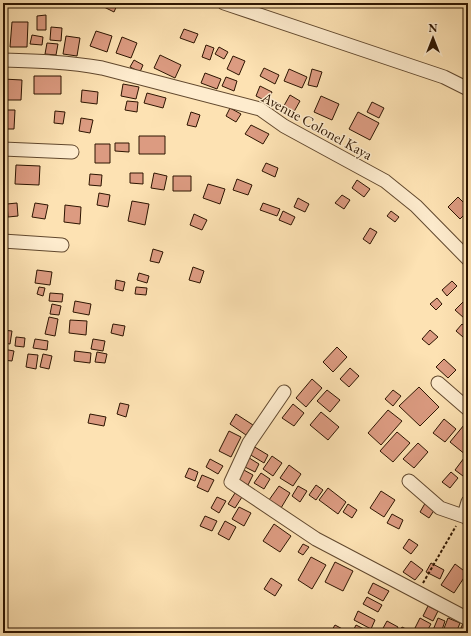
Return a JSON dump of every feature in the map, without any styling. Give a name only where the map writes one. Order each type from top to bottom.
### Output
[{"type":"street","points":[[224,3],[444,77],[468,89]]},
{"type":"street","name":"Avenue Colonel Kaya","points":[[3,60],[55,62],[88,66],[260,110],[284,126],[385,181],[416,206],[468,259]]},
{"type":"street","points":[[3,149],[72,152]]},
{"type":"street","points":[[3,241],[62,245]]},
{"type":"street","points":[[438,383],[468,409]]},
{"type":"street","points":[[284,392],[249,443],[231,482],[316,539],[468,619]]},
{"type":"street","points":[[409,481],[440,508],[467,518]]},
{"type":"street","points":[[467,518],[465,512],[468,502]]},
{"type":"path","points":[[417,592],[457,524],[467,518]]},
{"type":"building","points":[[101,3],[118,3],[114,12],[100,5]]},
{"type":"building","points":[[46,15],[46,30],[37,30],[37,16]]},
{"type":"building","points":[[12,22],[28,22],[27,47],[10,47]]},
{"type":"building","points":[[51,27],[62,28],[61,41],[50,40]]},
{"type":"building","points":[[184,29],[198,34],[194,43],[180,38]]},
{"type":"building","points":[[96,31],[112,36],[107,52],[90,46]]},
{"type":"building","points":[[32,35],[43,37],[42,45],[30,44]]},
{"type":"building","points":[[66,36],[80,38],[77,56],[63,54]]},
{"type":"building","points":[[122,37],[137,43],[131,58],[116,53]]},
{"type":"building","points":[[47,43],[58,44],[56,55],[45,54]]},
{"type":"building","points":[[206,45],[214,48],[210,60],[202,57]]},
{"type":"building","points":[[219,47],[228,52],[224,59],[215,54]]},
{"type":"building","points":[[160,55],[181,65],[175,78],[154,68]]},
{"type":"building","points":[[233,56],[245,61],[239,75],[227,69]]},
{"type":"building","points":[[134,60],[143,65],[140,72],[130,67]]},
{"type":"building","points":[[264,68],[279,75],[275,84],[260,76]]},
{"type":"building","points":[[289,69],[307,77],[302,88],[284,81]]},
{"type":"building","points":[[312,69],[322,72],[317,87],[308,85]]},
{"type":"building","points":[[205,73],[221,79],[217,89],[201,83]]},
{"type":"building","points":[[34,76],[61,76],[61,94],[34,94]]},
{"type":"building","points":[[226,77],[237,81],[234,91],[222,86]]},
{"type":"building","points":[[3,79],[22,80],[21,100],[3,100]]},
{"type":"building","points":[[123,84],[139,87],[136,99],[121,96]]},
{"type":"building","points":[[260,86],[272,92],[268,102],[256,96]]},
{"type":"building","points":[[82,90],[98,92],[97,104],[81,102]]},
{"type":"building","points":[[147,93],[166,98],[163,108],[144,103]]},
{"type":"building","points":[[290,95],[300,101],[291,117],[281,111]]},
{"type":"building","points":[[321,96],[339,104],[332,120],[314,112]]},
{"type":"building","points":[[127,101],[138,102],[137,112],[125,110]]},
{"type":"building","points":[[372,102],[384,108],[379,118],[367,112]]},
{"type":"building","points":[[230,108],[241,114],[236,122],[226,116]]},
{"type":"building","points":[[3,110],[15,110],[14,129],[3,129]]},
{"type":"building","points":[[55,111],[65,112],[63,124],[54,123]]},
{"type":"building","points":[[191,112],[200,115],[196,127],[187,125]]},
{"type":"building","points":[[358,112],[379,123],[370,140],[349,129]]},
{"type":"building","points":[[81,118],[93,120],[90,133],[79,131]]},
{"type":"building","points":[[251,125],[269,134],[263,144],[245,134]]},
{"type":"building","points":[[139,136],[165,136],[165,154],[139,154]]},
{"type":"building","points":[[115,143],[129,143],[129,152],[115,151]]},
{"type":"building","points":[[95,144],[110,144],[110,163],[95,163]]},
{"type":"building","points":[[266,163],[278,168],[275,177],[262,171]]},
{"type":"building","points":[[16,165],[40,166],[39,185],[15,184]]},
{"type":"building","points":[[130,173],[143,173],[143,184],[130,183]]},
{"type":"building","points":[[154,173],[167,176],[164,190],[151,188]]},
{"type":"building","points":[[90,174],[102,175],[101,186],[89,185]]},
{"type":"building","points":[[173,176],[191,176],[191,191],[173,191]]},
{"type":"building","points":[[237,179],[252,185],[248,195],[233,190]]},
{"type":"building","points":[[357,180],[370,189],[364,197],[352,188]]},
{"type":"building","points":[[208,184],[225,189],[220,204],[203,198]]},
{"type":"building","points":[[99,193],[110,195],[108,207],[97,205]]},
{"type":"building","points":[[342,195],[350,200],[344,209],[335,203]]},
{"type":"building","points":[[458,197],[468,207],[468,211],[460,219],[448,207]]},
{"type":"building","points":[[298,198],[309,204],[305,212],[294,207]]},
{"type":"building","points":[[132,201],[149,204],[145,225],[128,221]]},
{"type":"building","points":[[17,203],[18,216],[8,217],[7,204]]},
{"type":"building","points":[[35,203],[48,205],[45,219],[32,217]]},
{"type":"building","points":[[263,203],[280,209],[277,216],[260,210]]},
{"type":"building","points":[[4,204],[4,223],[3,223]]},
{"type":"building","points":[[65,205],[81,207],[80,224],[64,222]]},
{"type":"building","points":[[283,211],[295,217],[291,225],[279,220]]},
{"type":"building","points":[[391,211],[399,217],[395,222],[387,216]]},
{"type":"building","points":[[194,214],[207,220],[202,230],[190,225]]},
{"type":"building","points":[[468,214],[468,223],[464,220]]},
{"type":"building","points":[[370,228],[377,232],[370,244],[363,239]]},
{"type":"building","points":[[153,249],[163,252],[159,263],[150,261]]},
{"type":"building","points":[[193,267],[204,271],[200,283],[189,280]]},
{"type":"building","points":[[37,270],[52,272],[50,285],[35,283]]},
{"type":"building","points":[[139,273],[149,276],[147,283],[137,280]]},
{"type":"building","points":[[116,280],[125,282],[123,291],[115,289]]},
{"type":"building","points":[[452,281],[457,286],[447,296],[442,290]]},
{"type":"building","points":[[39,287],[45,288],[43,296],[37,294]]},
{"type":"building","points":[[136,287],[147,288],[146,295],[135,294]]},
{"type":"building","points":[[50,293],[63,294],[62,302],[49,301]]},
{"type":"building","points":[[437,298],[442,304],[436,310],[430,304]]},
{"type":"building","points":[[466,299],[468,300],[468,315],[464,318],[455,310]]},
{"type":"building","points":[[75,301],[91,304],[89,315],[73,312]]},
{"type":"building","points":[[52,304],[61,306],[59,315],[50,314]]},
{"type":"building","points":[[49,317],[58,319],[55,336],[45,334]]},
{"type":"building","points":[[70,320],[87,321],[86,335],[69,333]]},
{"type":"building","points":[[113,324],[125,326],[123,336],[111,333]]},
{"type":"building","points":[[462,324],[468,329],[463,337],[456,331]]},
{"type":"building","points":[[3,330],[12,331],[10,344],[3,343]]},
{"type":"building","points":[[430,330],[438,337],[429,345],[422,339]]},
{"type":"building","points":[[16,337],[25,338],[24,347],[15,346]]},
{"type":"building","points":[[35,339],[48,341],[47,350],[33,348]]},
{"type":"building","points":[[93,339],[105,341],[103,351],[91,349]]},
{"type":"building","points":[[337,347],[347,357],[333,372],[323,362]]},
{"type":"building","points":[[3,349],[14,351],[12,361],[3,360]]},
{"type":"building","points":[[75,351],[91,353],[90,363],[74,361]]},
{"type":"building","points":[[97,352],[107,354],[105,363],[95,362]]},
{"type":"building","points":[[28,354],[38,355],[36,369],[26,367]]},
{"type":"building","points":[[43,354],[52,356],[49,369],[40,367]]},
{"type":"building","points":[[444,359],[456,370],[448,378],[436,367]]},
{"type":"building","points":[[350,368],[359,376],[349,387],[340,379]]},
{"type":"building","points":[[312,379],[322,388],[306,407],[296,398]]},
{"type":"building","points":[[419,387],[439,407],[420,426],[399,406]]},
{"type":"building","points":[[327,390],[340,400],[330,412],[317,401]]},
{"type":"building","points":[[393,390],[401,396],[393,406],[385,399]]},
{"type":"building","points":[[120,403],[129,405],[126,417],[117,414]]},
{"type":"building","points":[[293,404],[304,413],[294,426],[282,418]]},
{"type":"building","points":[[388,410],[402,421],[381,445],[368,433]]},
{"type":"building","points":[[321,412],[339,427],[328,440],[310,425]]},
{"type":"building","points":[[90,414],[106,417],[104,426],[88,423]]},
{"type":"building","points":[[236,414],[253,425],[246,435],[230,424]]},
{"type":"building","points":[[444,419],[456,429],[445,442],[433,433]]},
{"type":"building","points":[[464,425],[468,428],[468,453],[466,455],[450,442]]},
{"type":"building","points":[[229,431],[241,437],[231,457],[219,451]]},
{"type":"building","points":[[397,432],[410,443],[393,462],[380,451]]},
{"type":"building","points":[[418,443],[428,452],[414,468],[403,459]]},
{"type":"building","points":[[253,446],[268,455],[264,463],[249,454]]},
{"type":"building","points":[[246,456],[259,464],[255,472],[241,465]]},
{"type":"building","points":[[272,456],[282,463],[273,476],[263,469]]},
{"type":"building","points":[[464,458],[468,461],[467,479],[455,470]]},
{"type":"building","points":[[210,459],[223,466],[218,474],[206,467]]},
{"type":"building","points":[[289,465],[301,474],[293,486],[280,478]]},
{"type":"building","points":[[189,468],[198,472],[195,481],[185,477]]},
{"type":"building","points":[[242,469],[253,475],[248,485],[236,479]]},
{"type":"building","points":[[451,472],[458,478],[450,488],[442,482]]},
{"type":"building","points":[[261,473],[270,479],[264,489],[254,483]]},
{"type":"building","points":[[202,475],[214,480],[208,492],[197,487]]},
{"type":"building","points":[[316,485],[323,490],[316,500],[309,495]]},
{"type":"building","points":[[279,486],[290,493],[281,508],[269,500]]},
{"type":"building","points":[[298,486],[307,491],[300,502],[292,496]]},
{"type":"building","points":[[328,488],[346,502],[338,514],[319,500]]},
{"type":"building","points":[[381,491],[395,500],[384,517],[370,508]]},
{"type":"building","points":[[235,493],[242,497],[235,508],[228,504]]},
{"type":"building","points":[[217,497],[226,501],[219,513],[211,508]]},
{"type":"building","points":[[427,500],[437,506],[429,518],[420,512]]},
{"type":"building","points":[[348,504],[357,510],[352,518],[343,512]]},
{"type":"building","points":[[239,507],[251,513],[244,526],[232,519]]},
{"type":"building","points":[[392,514],[403,520],[399,529],[387,523]]},
{"type":"building","points":[[205,516],[217,521],[212,531],[200,526]]},
{"type":"building","points":[[225,521],[236,527],[229,540],[218,534]]},
{"type":"building","points":[[274,524],[291,536],[280,552],[263,541]]},
{"type":"building","points":[[409,539],[418,545],[411,554],[403,548]]},
{"type":"building","points":[[303,544],[309,547],[303,555],[298,552]]},
{"type":"building","points":[[311,557],[326,565],[312,589],[298,580]]},
{"type":"building","points":[[411,561],[423,570],[415,580],[403,572]]},
{"type":"building","points":[[335,562],[353,571],[343,591],[325,582]]},
{"type":"building","points":[[431,563],[444,570],[440,579],[426,572]]},
{"type":"building","points":[[455,564],[467,573],[454,593],[441,585]]},
{"type":"building","points":[[271,578],[282,585],[275,596],[264,589]]},
{"type":"building","points":[[373,583],[389,591],[383,601],[368,593]]},
{"type":"building","points":[[367,597],[382,605],[378,612],[363,604]]},
{"type":"building","points":[[428,606],[438,611],[433,621],[423,616]]},
{"type":"building","points":[[358,611],[375,620],[371,629],[354,620]]},
{"type":"building","points":[[420,618],[431,624],[426,633],[415,628]]},
{"type":"building","points":[[438,618],[445,621],[441,633],[433,630]]},
{"type":"building","points":[[448,618],[460,623],[456,633],[443,631]]},
{"type":"building","points":[[387,621],[398,627],[395,633],[389,633],[382,630]]},
{"type":"building","points":[[464,621],[468,623],[468,631],[461,628]]},
{"type":"building","points":[[335,625],[350,633],[330,633]]},
{"type":"building","points":[[356,625],[372,633],[352,633]]},
{"type":"building","points":[[402,627],[410,631],[409,633],[399,633]]}]
